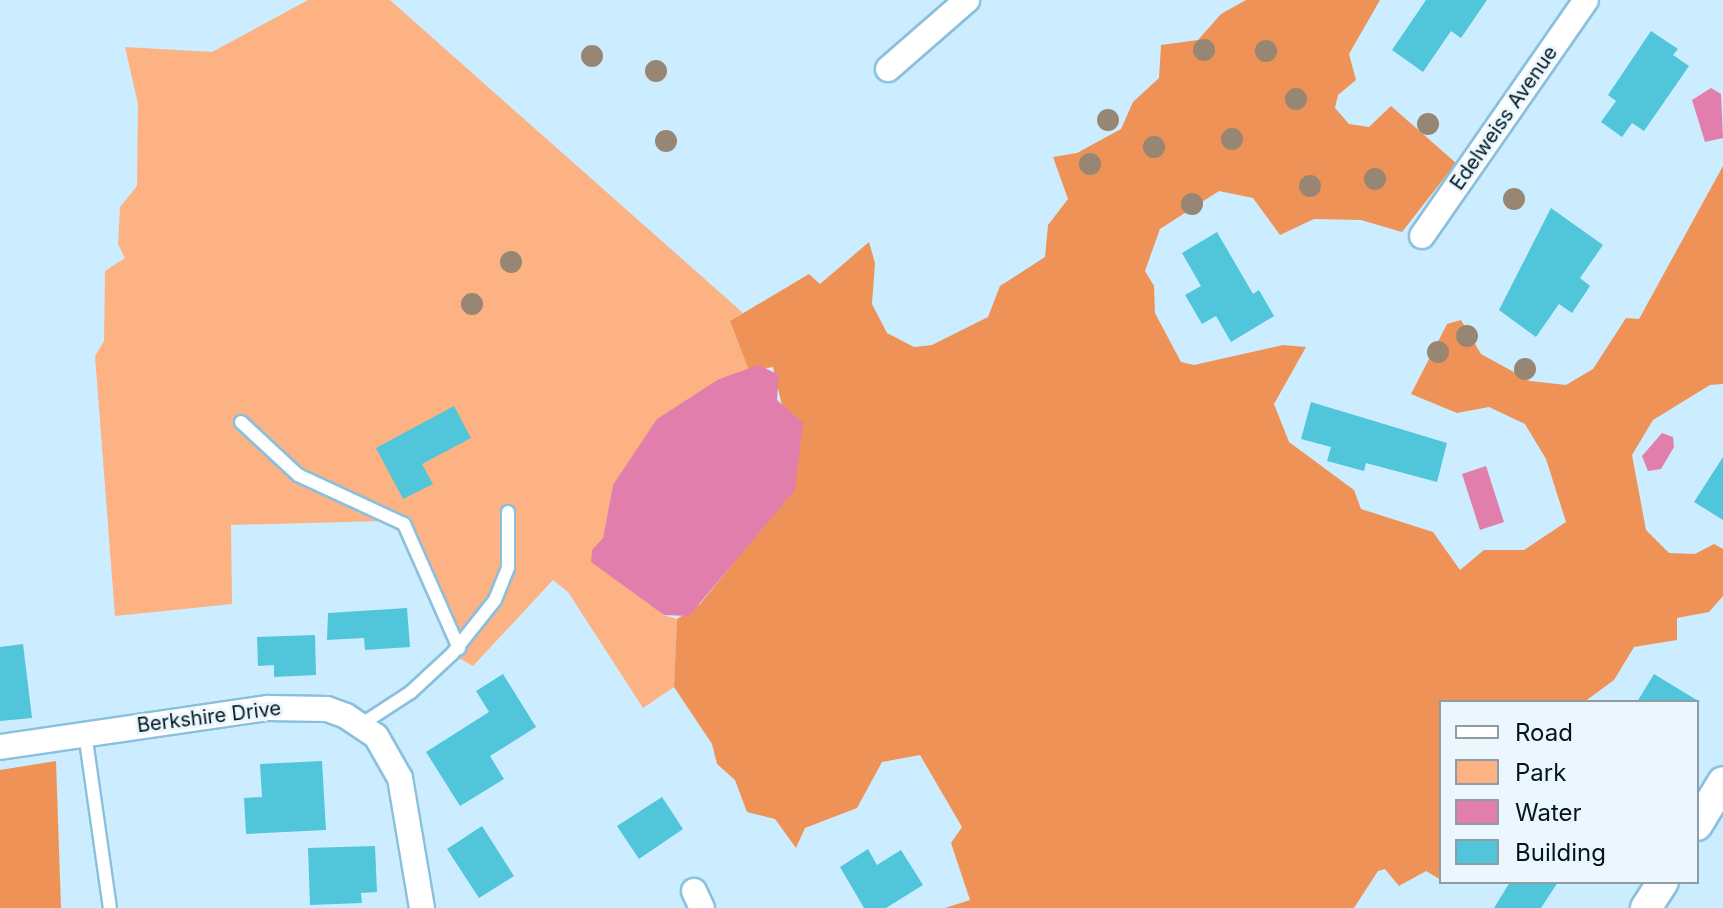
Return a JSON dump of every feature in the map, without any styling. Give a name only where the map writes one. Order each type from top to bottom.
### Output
[{"type":"street","points":[[888,69],[967,0]]},
{"type":"street","name":"Edelweiss Avenue","points":[[1422,236],[1586,0]]},
{"type":"street","name":"Berkshire Drive","points":[[0,747],[85,733],[298,707],[362,724]]},
{"type":"street","points":[[362,724],[400,778],[422,908]]},
{"type":"street","points":[[1699,822],[1723,782]]},
{"type":"street","points":[[1646,908],[1662,884]]},
{"type":"lane","points":[[241,422],[298,475],[404,524],[459,648]]},
{"type":"lane","points":[[362,724],[411,692],[459,648],[495,600],[508,567],[508,512]]},
{"type":"lane","points":[[85,733],[110,908]]},
{"type":"green space","points":[[308,0],[390,0],[743,313],[730,321],[749,371],[719,379],[613,485],[603,539],[663,615],[677,619],[674,687],[643,708],[568,592],[553,580],[473,666],[452,654],[399,528],[382,521],[231,525],[232,604],[115,616],[95,356],[104,341],[105,271],[125,258],[118,244],[120,207],[137,186],[138,104],[125,47],[212,52]]},
{"type":"shaded area","points":[[1246,0],[1380,0],[1349,54],[1356,80],[1338,95],[1335,108],[1349,124],[1369,127],[1391,106],[1456,163],[1402,232],[1361,220],[1314,219],[1280,235],[1253,198],[1219,191],[1160,229],[1145,271],[1154,286],[1155,313],[1181,362],[1194,365],[1283,345],[1306,347],[1274,404],[1289,442],[1354,490],[1361,509],[1433,532],[1460,570],[1484,550],[1524,550],[1566,522],[1546,459],[1525,424],[1489,407],[1457,413],[1411,394],[1447,324],[1461,320],[1481,354],[1530,381],[1566,385],[1593,369],[1626,318],[1639,319],[1723,166],[1723,384],[1710,385],[1653,420],[1632,455],[1646,530],[1669,553],[1695,554],[1714,544],[1723,549],[1723,596],[1709,612],[1677,618],[1677,640],[1634,647],[1614,680],[1587,700],[1439,700],[1439,879],[1426,871],[1399,886],[1385,869],[1378,871],[1354,908],[945,908],[970,900],[951,843],[962,827],[920,755],[882,762],[857,808],[805,828],[796,848],[775,819],[747,812],[735,780],[717,764],[712,744],[674,687],[677,619],[700,604],[731,566],[796,465],[773,367],[749,371],[730,321],[809,274],[820,284],[869,242],[875,263],[872,304],[887,333],[914,347],[932,345],[988,317],[1000,286],[1045,257],[1048,225],[1068,199],[1053,157],[1077,153],[1121,129],[1133,102],[1159,78],[1161,45],[1198,40],[1221,14]]},
{"type":"shaded area","points":[[56,761],[61,908],[0,908],[0,770]]},
{"type":"water","points":[[1711,88],[1721,94],[1723,138],[1705,142],[1692,100]]},
{"type":"water","points":[[759,365],[779,375],[777,400],[803,423],[795,490],[689,616],[664,615],[591,562],[592,550],[603,538],[613,485],[657,419],[719,379]]},
{"type":"water","points":[[1662,433],[1673,437],[1674,447],[1661,469],[1648,471],[1642,456]]},
{"type":"water","points":[[1486,466],[1504,522],[1480,530],[1462,474]]},
{"type":"building","points":[[1426,0],[1487,0],[1461,38],[1451,31],[1423,72],[1392,50]]},
{"type":"building","points":[[1651,31],[1678,49],[1673,55],[1689,66],[1644,131],[1632,123],[1622,137],[1601,122],[1616,101],[1608,95]]},
{"type":"building","points":[[1551,208],[1603,245],[1580,278],[1590,286],[1572,313],[1559,304],[1536,337],[1499,310]]},
{"type":"building","points":[[1217,232],[1253,294],[1259,290],[1274,316],[1231,342],[1216,316],[1202,324],[1185,295],[1201,286],[1182,253]]},
{"type":"building","points":[[1311,402],[1447,443],[1437,482],[1366,463],[1364,471],[1327,461],[1331,447],[1301,439]]},
{"type":"building","points":[[454,406],[471,438],[422,464],[433,484],[403,499],[376,448]]},
{"type":"building","points":[[1723,457],[1723,520],[1694,502]]},
{"type":"building","points":[[407,608],[410,647],[365,650],[364,638],[327,640],[328,613]]},
{"type":"building","points":[[315,635],[316,675],[274,677],[274,665],[258,666],[257,637]]},
{"type":"building","points":[[23,644],[32,718],[0,721],[0,647]]},
{"type":"building","points":[[503,674],[536,727],[490,756],[504,779],[460,806],[426,752],[489,712],[476,691]]},
{"type":"building","points":[[1654,674],[1697,700],[1638,700]]},
{"type":"building","points":[[322,761],[326,830],[246,834],[244,798],[262,797],[260,764]]},
{"type":"building","points":[[662,797],[683,829],[639,859],[617,826]]},
{"type":"building","points":[[482,826],[514,876],[479,898],[447,849]]},
{"type":"building","points":[[375,846],[377,892],[361,893],[362,903],[310,905],[308,848]]},
{"type":"building","points":[[868,849],[877,865],[901,850],[923,885],[886,908],[864,908],[840,867]]},
{"type":"building","points":[[1509,884],[1557,884],[1541,908],[1494,908]]}]
